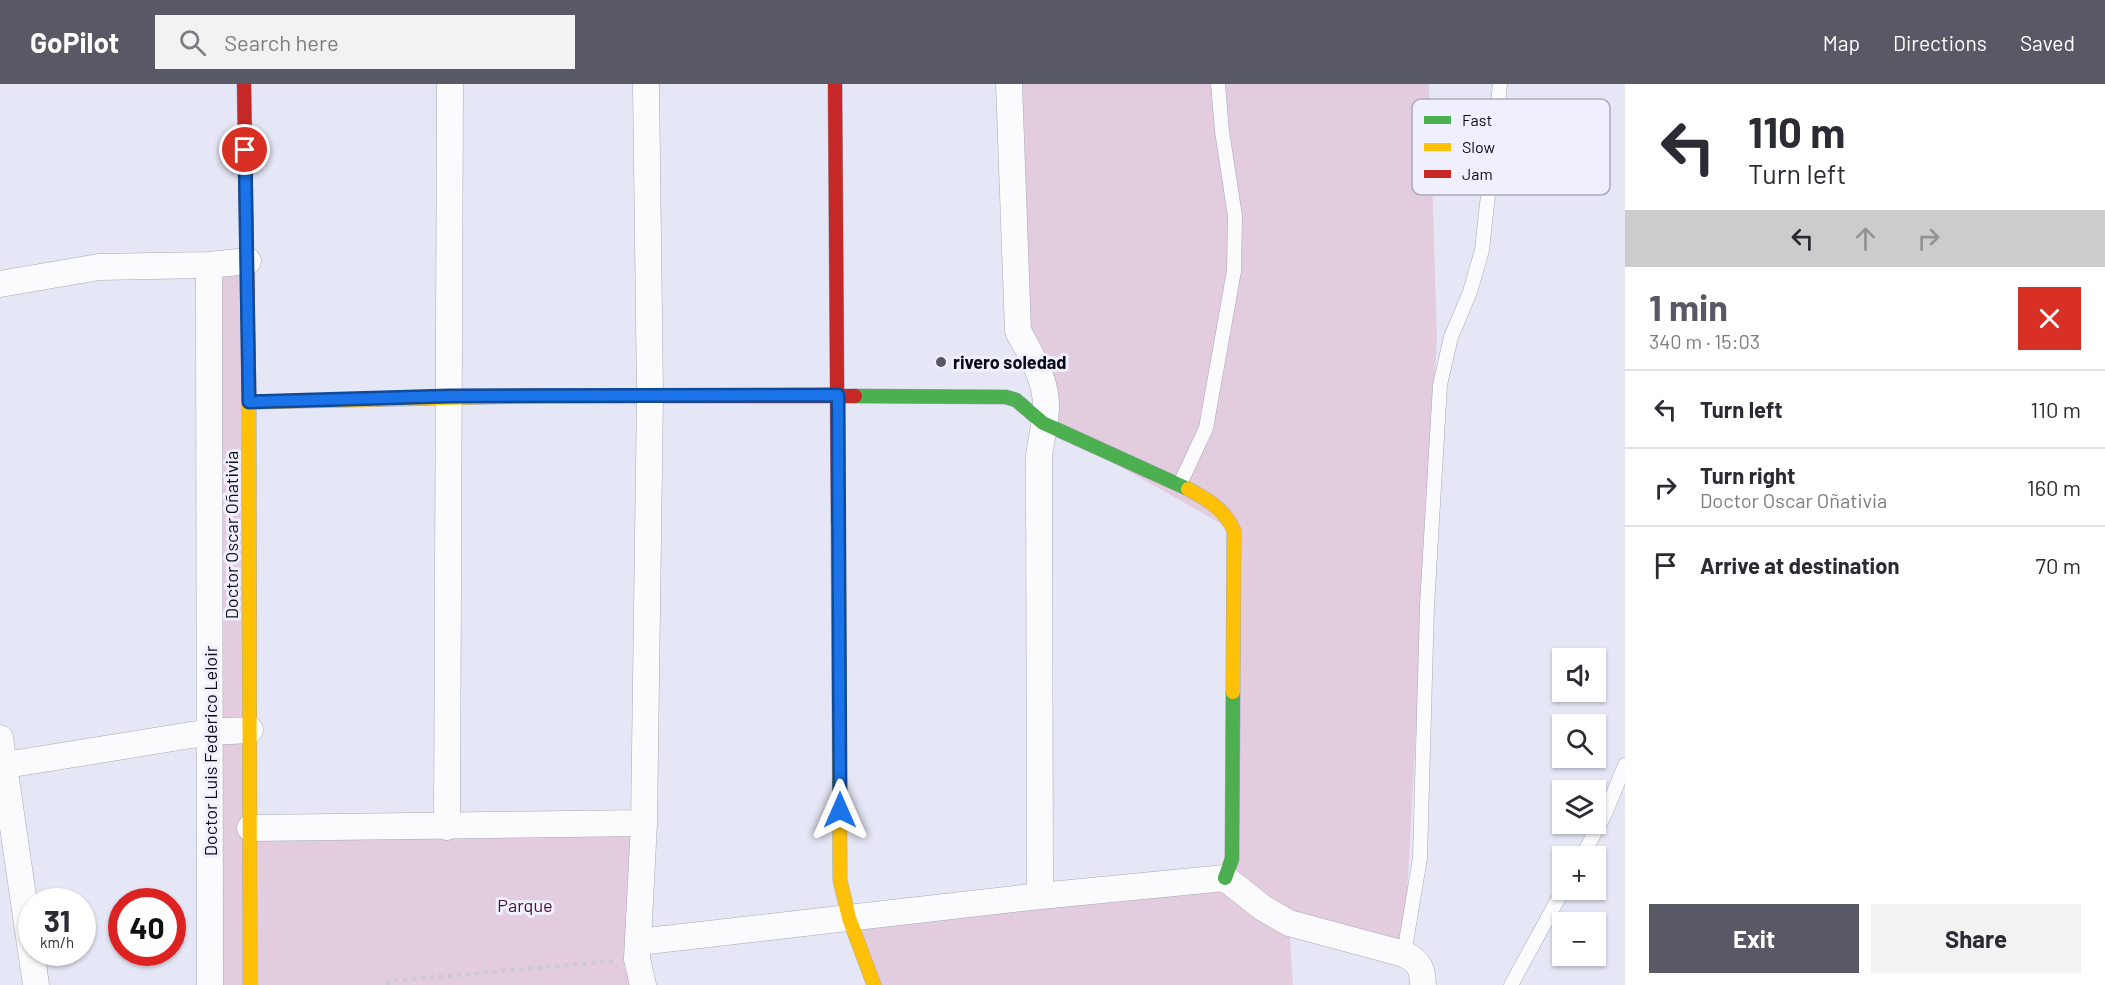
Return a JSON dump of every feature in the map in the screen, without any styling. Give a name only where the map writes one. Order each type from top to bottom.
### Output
[{"type":"street","name":"Doctor Oscar Oñativia","points":[[244,84],[249,402],[250,985]]},
{"type":"street","points":[[447,827],[450,84]]},
{"type":"street","points":[[644,985],[638,950],[644,823],[650,395],[646,84]]},
{"type":"street","points":[[835,84],[840,880],[849,918],[874,985]]},
{"type":"street","points":[[1009,84],[1018,331],[1037,366],[1046,393],[1046,412],[1039,456],[1040,896]]},
{"type":"street","points":[[0,284],[99,267],[209,265],[248,261]]},
{"type":"street","name":"Doctor Luis Federico Leloir","points":[[209,265],[210,985]]},
{"type":"street","points":[[249,402],[449,396],[650,395],[1006,397],[1016,400],[1043,423],[1180,484],[1213,503],[1228,516],[1234,531],[1232,859],[1225,878]]},
{"type":"street","points":[[2,765],[210,732],[250,730]]},
{"type":"street","points":[[0,738],[2,765],[36,985]]},
{"type":"street","points":[[250,828],[644,823]]},
{"type":"street","points":[[638,950],[849,918],[1225,878],[1263,908],[1289,924],[1404,954],[1416,960],[1422,969],[1423,985]]},
{"type":"lane","points":[[1180,484],[1206,428],[1234,271],[1235,216],[1222,131],[1218,84]]},
{"type":"lane","points":[[1498,99],[1500,84]]},
{"type":"lane","points":[[1404,954],[1420,858],[1427,606],[1440,385],[1451,337],[1470,292],[1482,250],[1488,195]]},
{"type":"lane","points":[[1587,846],[1605,814],[1625,765]]},
{"type":"lane","points":[[1511,985],[1558,900]]},
{"type":"path","points":[[387,985],[389,981],[638,950]]},
{"type":"green space","points":[[1014,84],[1429,84],[1429,99],[1412,99],[1412,195],[1433,195],[1437,336],[1404,954],[1289,924],[1293,985],[873,985],[849,918],[1224,878],[1234,531],[1043,423],[1018,331]]},
{"type":"green space","points":[[248,262],[250,985],[210,985],[209,265]]},
{"type":"green space","name":"Parque","points":[[644,823],[643,985],[252,985],[250,828]]},
{"type":"traffic: fast","points":[[855,396],[1006,397],[1016,400],[1043,423],[1188,489]]},
{"type":"traffic: fast","points":[[1225,878],[1232,859],[1233,692]]},
{"type":"traffic: slow","points":[[249,392],[250,985]]},
{"type":"traffic: slow","points":[[249,402],[528,396]]},
{"type":"traffic: slow","points":[[1188,489],[1221,511],[1234,531],[1233,692]]},
{"type":"traffic: slow","points":[[838,520],[840,880],[849,918],[874,985]]},
{"type":"traffic: jam","points":[[244,84],[249,392]]},
{"type":"traffic: jam","points":[[835,84],[838,520]]},
{"type":"traffic: jam","points":[[528,396],[855,396]]},
{"type":"place","name":"rivero soledad","points":[[941,362]]},
{"type":"route","points":[[245,150],[249,402],[449,396],[838,395],[840,810]]}]
